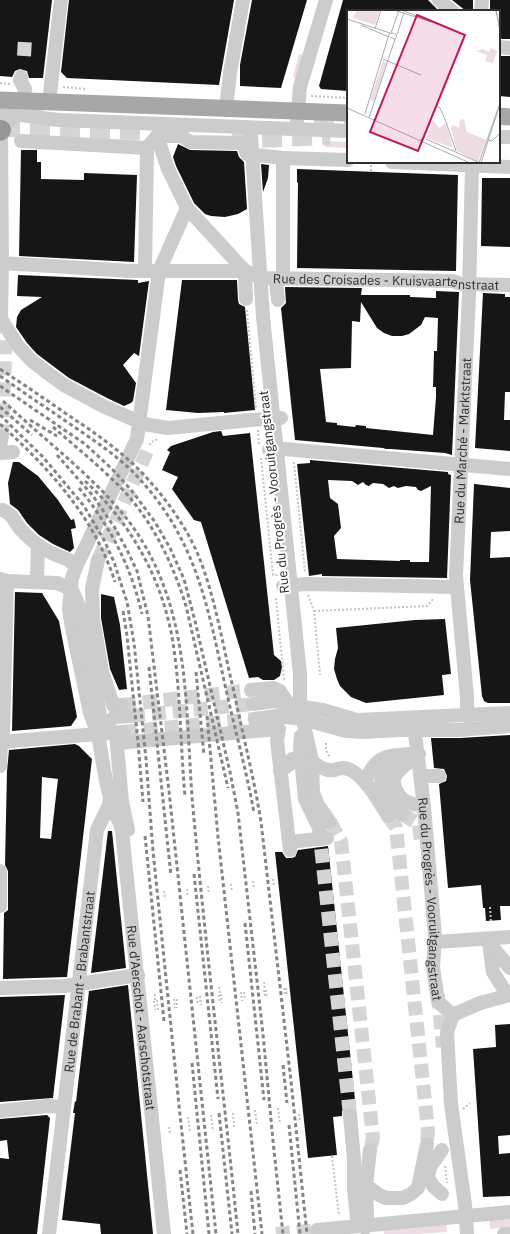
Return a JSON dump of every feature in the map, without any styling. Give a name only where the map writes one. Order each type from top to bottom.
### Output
[{"type":"main road","points":[[0,100],[23,95],[49,102],[347,113]]},
{"type":"main road","points":[[500,116],[510,117]]},
{"type":"street","points":[[49,102],[48,72],[61,0]]},
{"type":"street","points":[[226,109],[230,73],[243,0]]},
{"type":"street","points":[[296,129],[300,87],[326,0]]},
{"type":"street","points":[[439,0],[451,10]]},
{"type":"street","points":[[481,10],[482,0]]},
{"type":"street","points":[[500,47],[510,48]]},
{"type":"street","points":[[269,416],[168,428],[152,426],[140,422],[64,385],[46,372],[18,346],[1,319],[2,263],[0,125],[23,95],[46,119],[157,129],[296,129],[347,131]]},
{"type":"street","points":[[157,129],[191,138],[218,137],[243,143],[247,154],[283,158],[347,160]]},
{"type":"street","points":[[145,270],[147,148],[157,129]]},
{"type":"street","points":[[157,129],[168,167],[187,208],[244,271],[246,303]]},
{"type":"street","points":[[2,263],[159,271],[244,271],[262,278],[251,130]]},
{"type":"street","points":[[21,141],[147,148]]},
{"type":"street","points":[[278,300],[276,283],[282,278],[283,158]]},
{"type":"street","points":[[419,163],[510,167]]},
{"type":"street","name":"Rue du Marché - Marktstraat","points":[[467,716],[467,697],[457,588],[469,284],[472,165]]},
{"type":"street","points":[[154,221],[168,167]]},
{"type":"street","points":[[109,805],[110,797],[98,734],[100,716],[79,606],[71,589],[72,578],[137,439],[159,271],[187,208]]},
{"type":"street","name":"Rue des Croisades - Kruisvaartenstraat","points":[[262,278],[369,280],[449,276],[461,284],[510,285]]},
{"type":"street","name":"Rue du Progrès - Vooruitgangstraat","points":[[262,278],[254,299],[269,416],[280,453],[291,585],[308,677],[308,688],[297,710],[305,799],[325,829]]},
{"type":"street","points":[[280,453],[510,469]]},
{"type":"street","points":[[2,510],[9,513],[17,526],[38,545],[74,565],[93,580]]},
{"type":"street","points":[[74,565],[85,533]]},
{"type":"street","points":[[37,579],[38,545]]},
{"type":"street","points":[[98,560],[93,580],[92,607],[88,620],[110,699]]},
{"type":"street","points":[[0,766],[0,742],[3,734],[3,580],[57,583],[71,589]]},
{"type":"street","points":[[291,585],[457,588]]},
{"type":"street","points":[[252,697],[275,701],[297,710]]},
{"type":"street","points":[[0,742],[98,734],[116,741],[279,729],[276,741],[290,846],[325,829],[313,793],[312,761],[297,710]]},
{"type":"street","points":[[255,719],[277,716],[297,710],[323,710],[357,720],[414,724],[459,730],[510,726]]},
{"type":"street","points":[[414,724],[467,716],[510,713]]},
{"type":"street","points":[[98,734],[114,717],[131,716]]},
{"type":"street","name":"Rue du Progrès - Vooruitgangstraat","points":[[414,724],[422,780],[435,942],[432,967],[438,1002],[453,1015],[447,1032],[451,1104],[468,1234]]},
{"type":"street","points":[[116,741],[122,802],[128,830]]},
{"type":"street","points":[[312,761],[320,768],[330,767],[350,770],[365,781],[395,815],[381,784],[381,775],[384,770],[419,754]]},
{"type":"street","points":[[365,781],[374,764],[383,758],[397,755],[419,754]]},
{"type":"street","points":[[419,754],[398,771],[394,778],[394,783],[402,800],[412,804],[424,806]]},
{"type":"street","points":[[280,771],[290,764],[292,759]]},
{"type":"street","points":[[316,800],[319,784],[330,767]]},
{"type":"street","points":[[422,780],[439,779]]},
{"type":"street","name":"Rue d'Aerschot - Aarschotstraat","points":[[109,805],[121,826],[122,831],[164,1234]]},
{"type":"street","name":"Rue de Brabant - Brabantstraat","points":[[49,1234],[97,830],[109,805]]},
{"type":"street","points":[[0,871],[0,906]]},
{"type":"street","points":[[435,942],[510,936]]},
{"type":"street","points":[[493,972],[510,969],[489,943],[493,972],[505,991],[510,975]]},
{"type":"street","points":[[0,988],[65,986],[138,975]]},
{"type":"street","points":[[453,1015],[480,1003],[510,996]]},
{"type":"street","points":[[0,1111],[48,1106],[64,1107]]},
{"type":"street","points":[[350,1115],[354,1160],[367,1217],[365,1230]]},
{"type":"street","points":[[360,1187],[371,1190],[386,1198],[403,1198],[410,1194],[418,1188],[427,1144]]},
{"type":"street","points":[[360,1187],[370,1150]]},
{"type":"street","points":[[442,1150],[430,1167],[428,1178],[433,1186],[442,1194]]},
{"type":"street","points":[[418,1188],[423,1193],[432,1195],[463,1190]]},
{"type":"street","points":[[317,1230],[365,1230],[466,1215],[510,1212]]},
{"type":"street","points":[[504,1234],[510,1234]]},
{"type":"path","points":[[371,163],[371,172]]},
{"type":"path","points":[[246,303],[269,416]]},
{"type":"path","points":[[280,453],[294,462],[305,572]]},
{"type":"path","points":[[268,465],[262,465],[273,575],[308,595],[314,611],[320,675]]},
{"type":"path","points":[[276,598],[284,680]]},
{"type":"path","points":[[314,611],[427,606],[433,598],[438,598]]},
{"type":"path","points":[[326,743],[330,767]]},
{"type":"path","points":[[273,879],[274,887]]},
{"type":"path","points":[[254,882],[254,889]]},
{"type":"path","points":[[231,884],[232,892]]},
{"type":"path","points":[[208,886],[209,894]]},
{"type":"path","points":[[187,888],[188,896]]},
{"type":"path","points":[[164,891],[164,899]]},
{"type":"path","points":[[490,907],[491,923]]},
{"type":"path","points":[[264,982],[266,998]]},
{"type":"path","points":[[219,987],[221,1003]]},
{"type":"path","points":[[285,988],[286,996]]},
{"type":"path","points":[[243,992],[244,1001]]},
{"type":"path","points":[[155,994],[156,1010]]},
{"type":"path","points":[[198,996],[199,1005]]},
{"type":"path","points":[[175,999],[176,1008]]},
{"type":"path","points":[[462,1111],[470,1103]]},
{"type":"path","points":[[278,1108],[280,1124]]},
{"type":"path","points":[[255,1110],[257,1126]]},
{"type":"path","points":[[233,1113],[234,1128]]},
{"type":"path","points":[[299,1114],[300,1122]]},
{"type":"path","points":[[211,1115],[213,1131]]},
{"type":"path","points":[[188,1117],[190,1133]]},
{"type":"path","points":[[169,1127],[170,1135]]},
{"type":"path","points":[[332,1156],[339,1216]]},
{"type":"shaded area","points":[[299,54],[306,56],[300,79],[293,77]]},
{"type":"shaded area","points":[[326,141],[347,142],[347,148],[325,147]]},
{"type":"shaded area","points":[[510,1217],[510,1227],[490,1229],[489,1218]]},
{"type":"shaded area","points":[[446,1223],[447,1232],[384,1234],[384,1230]]},
{"type":"building","points":[[0,0],[52,0],[43,78],[29,78],[27,71],[20,69],[15,71],[12,77],[0,76]]},
{"type":"building","points":[[69,0],[234,0],[219,85],[67,78],[61,72]]},
{"type":"building","points":[[252,0],[307,0],[281,88],[240,86],[240,65]]},
{"type":"building","points":[[343,0],[428,0],[438,10],[347,10],[347,91],[321,89],[319,86]]},
{"type":"building","points":[[452,0],[473,0],[473,10],[465,10]]},
{"type":"building","points":[[490,0],[510,0],[510,39],[500,38],[500,10],[490,10]]},
{"type":"building","points":[[500,56],[510,56],[510,97],[500,96]]},
{"type":"building","points":[[178,144],[190,150],[237,151],[239,157],[244,162],[247,209],[238,214],[225,217],[205,214],[194,203],[176,166],[173,157]]},
{"type":"building","points":[[21,150],[37,150],[37,162],[41,162],[41,179],[84,180],[84,173],[137,175],[134,262],[19,256]]},
{"type":"building","points":[[261,164],[269,165],[268,178],[263,192]]},
{"type":"building","points":[[297,169],[458,175],[456,271],[297,268]]},
{"type":"building","points":[[482,178],[510,178],[510,247],[481,246]]},
{"type":"building","points":[[18,275],[138,280],[138,283],[149,281],[139,356],[134,353],[123,365],[136,383],[133,401],[131,403],[124,406],[69,378],[37,354],[27,343],[16,327],[17,317],[21,310],[42,297],[17,296]]},
{"type":"building","points":[[182,280],[237,280],[239,304],[245,307],[255,410],[224,413],[198,413],[166,410]]},
{"type":"building","points":[[285,287],[362,288],[361,295],[410,295],[410,297],[436,298],[436,291],[459,292],[452,455],[445,453],[295,440],[281,308],[286,303]],"holes":[[[361,302],[377,328],[392,336],[402,336],[409,334],[421,325],[425,317],[438,318],[437,351],[434,351],[433,387],[436,387],[436,397],[433,435],[366,428],[366,426],[356,425],[355,427],[337,425],[337,423],[326,422],[320,369],[351,368],[352,321],[360,322]]]},
{"type":"building","points":[[483,293],[505,294],[505,297],[510,297],[510,392],[505,392],[504,420],[510,420],[510,451],[475,448]]},
{"type":"building","points":[[221,431],[223,436],[250,433],[274,655],[281,661],[282,667],[280,676],[274,680],[263,680],[258,677],[249,678],[201,522],[194,520],[172,489],[178,477],[162,470],[170,452],[167,450],[171,446],[213,432]]},
{"type":"building","points":[[310,460],[448,472],[448,474],[451,475],[447,578],[322,576],[322,574],[309,576],[297,464],[310,463]],"holes":[[[328,480],[352,481],[358,485],[363,482],[369,486],[373,483],[383,484],[389,488],[394,486],[398,488],[406,486],[416,487],[421,491],[431,486],[429,562],[410,562],[410,560],[337,559],[334,536],[341,528],[338,504],[330,498]]]},
{"type":"building","points":[[13,462],[19,462],[38,476],[58,500],[71,520],[74,519],[76,528],[71,529],[74,548],[70,552],[39,535],[27,523],[18,510],[10,504],[8,483]]},
{"type":"building","points":[[474,484],[510,488],[510,531],[491,532],[490,558],[510,557],[510,703],[488,703],[484,701],[482,696],[470,580]]},
{"type":"building","points":[[15,592],[42,593],[59,621],[77,717],[71,726],[12,731]]},
{"type":"building","points":[[101,594],[114,597],[120,625],[127,689],[119,690],[110,669],[101,618]]},
{"type":"building","points":[[445,619],[451,674],[442,675],[444,695],[366,703],[351,697],[340,686],[334,669],[338,648],[336,628],[415,620]]},
{"type":"building","points":[[510,735],[510,906],[500,906],[501,920],[486,921],[481,885],[448,888],[439,784],[446,781],[447,776],[444,769],[434,768],[431,738]]},
{"type":"building","points":[[75,744],[92,759],[67,977],[3,979],[4,913],[8,910],[8,871],[5,865],[7,771],[9,750]],"holes":[[[42,777],[58,779],[51,839],[40,838]]]},
{"type":"building","points":[[108,831],[112,831],[126,968],[91,973]]},
{"type":"building","points":[[328,846],[356,1109],[349,1107],[342,1111],[342,1116],[333,1117],[337,1155],[308,1158],[275,852],[282,852],[286,858],[291,858],[295,857],[298,850]]},
{"type":"building","points":[[128,985],[153,1234],[101,1234],[100,1224],[62,1220],[75,1113],[73,1113],[75,1101],[76,1102],[89,991]]},
{"type":"building","points":[[65,995],[53,1098],[0,1102],[0,997]]},
{"type":"building","points":[[510,1024],[510,1135],[498,1136],[499,1154],[510,1153],[510,1196],[483,1197],[473,1049],[496,1047],[495,1025]]},
{"type":"building","points":[[47,1115],[50,1118],[37,1234],[0,1234],[0,1158],[9,1159],[7,1140],[0,1141],[0,1119]]},
{"type":"tunnel","points":[[24,56],[25,38]]},
{"type":"tunnel","points":[[314,125],[347,123]]},
{"type":"tunnel","points":[[0,127],[142,130]]},
{"type":"tunnel","points":[[232,139],[330,135]]},
{"type":"tunnel","points":[[1,320],[5,332],[2,437]]},
{"type":"tunnel","points":[[98,560],[150,445]]},
{"type":"tunnel","points":[[122,705],[251,690]]},
{"type":"tunnel","points":[[131,716],[253,704]]},
{"type":"tunnel","points":[[123,732],[255,719]]},
{"type":"tunnel","points":[[402,814],[419,824],[421,842]]},
{"type":"tunnel","points":[[388,816],[396,827],[428,1130],[427,1144]]},
{"type":"tunnel","points":[[330,822],[341,841],[373,1138],[370,1150]]},
{"type":"tunnel","points":[[319,828],[350,1115]]},
{"type":"tunnel","points":[[438,994],[443,1047]]},
{"type":"tunnel","points":[[276,1234],[317,1230]]},
{"type":"railway","points":[[0,369],[98,436],[137,468],[161,495],[176,515],[189,536],[205,573],[219,624],[252,773],[261,822],[307,1234]]},
{"type":"railway","points":[[0,376],[105,448],[135,474],[156,499],[173,524],[187,550],[198,577],[206,604],[245,768],[254,813]]},
{"type":"railway","points":[[0,386],[85,444],[113,470],[132,491],[155,522],[170,548],[184,579],[230,772],[238,813],[263,1034],[283,1234]]},
{"type":"railway","points":[[3,401],[88,477],[122,512],[132,525],[149,553],[163,584],[173,617],[185,684],[191,786],[199,871],[238,1234]]},
{"type":"railway","points":[[0,407],[32,435]]},
{"type":"railway","points":[[0,415],[43,457],[84,506],[104,540],[114,562],[127,602],[134,643],[146,759],[153,851],[193,1234]]},
{"type":"railway","points":[[30,420],[57,436]]},
{"type":"railway","points":[[0,424],[53,476],[83,515],[106,559],[115,582]]},
{"type":"railway","points":[[53,427],[124,491],[145,517],[169,560],[186,606],[228,788]]},
{"type":"railway","points":[[57,455],[93,496],[115,528],[137,571],[148,616],[169,791],[216,1234]]},
{"type":"railway","points":[[85,481],[116,514],[141,552],[152,572],[167,615],[175,657],[179,696],[185,796]]},
{"type":"railway","points":[[79,488],[110,532],[118,547],[132,579],[142,614]]},
{"type":"railway","points":[[123,611],[127,636],[143,802]]},
{"type":"railway","points":[[149,667],[171,876]]},
{"type":"railway","points":[[196,672],[204,755]]},
{"type":"railway","points":[[207,716],[218,837],[262,1234]]},
{"type":"railway","points":[[145,836],[164,1021]]},
{"type":"railway","points":[[194,874],[218,1099]]},
{"type":"railway","points":[[245,923],[264,1100]]},
{"type":"railway","points":[[192,1063],[209,1234]]},
{"type":"railway","points":[[283,1065],[287,1103]]},
{"type":"railway","points":[[219,1113],[232,1234]]},
{"type":"railway","points":[[289,1125],[300,1234]]},
{"type":"railway","points":[[180,1170],[187,1234]]},
{"type":"railway","points":[[251,1191],[255,1234]]}]
